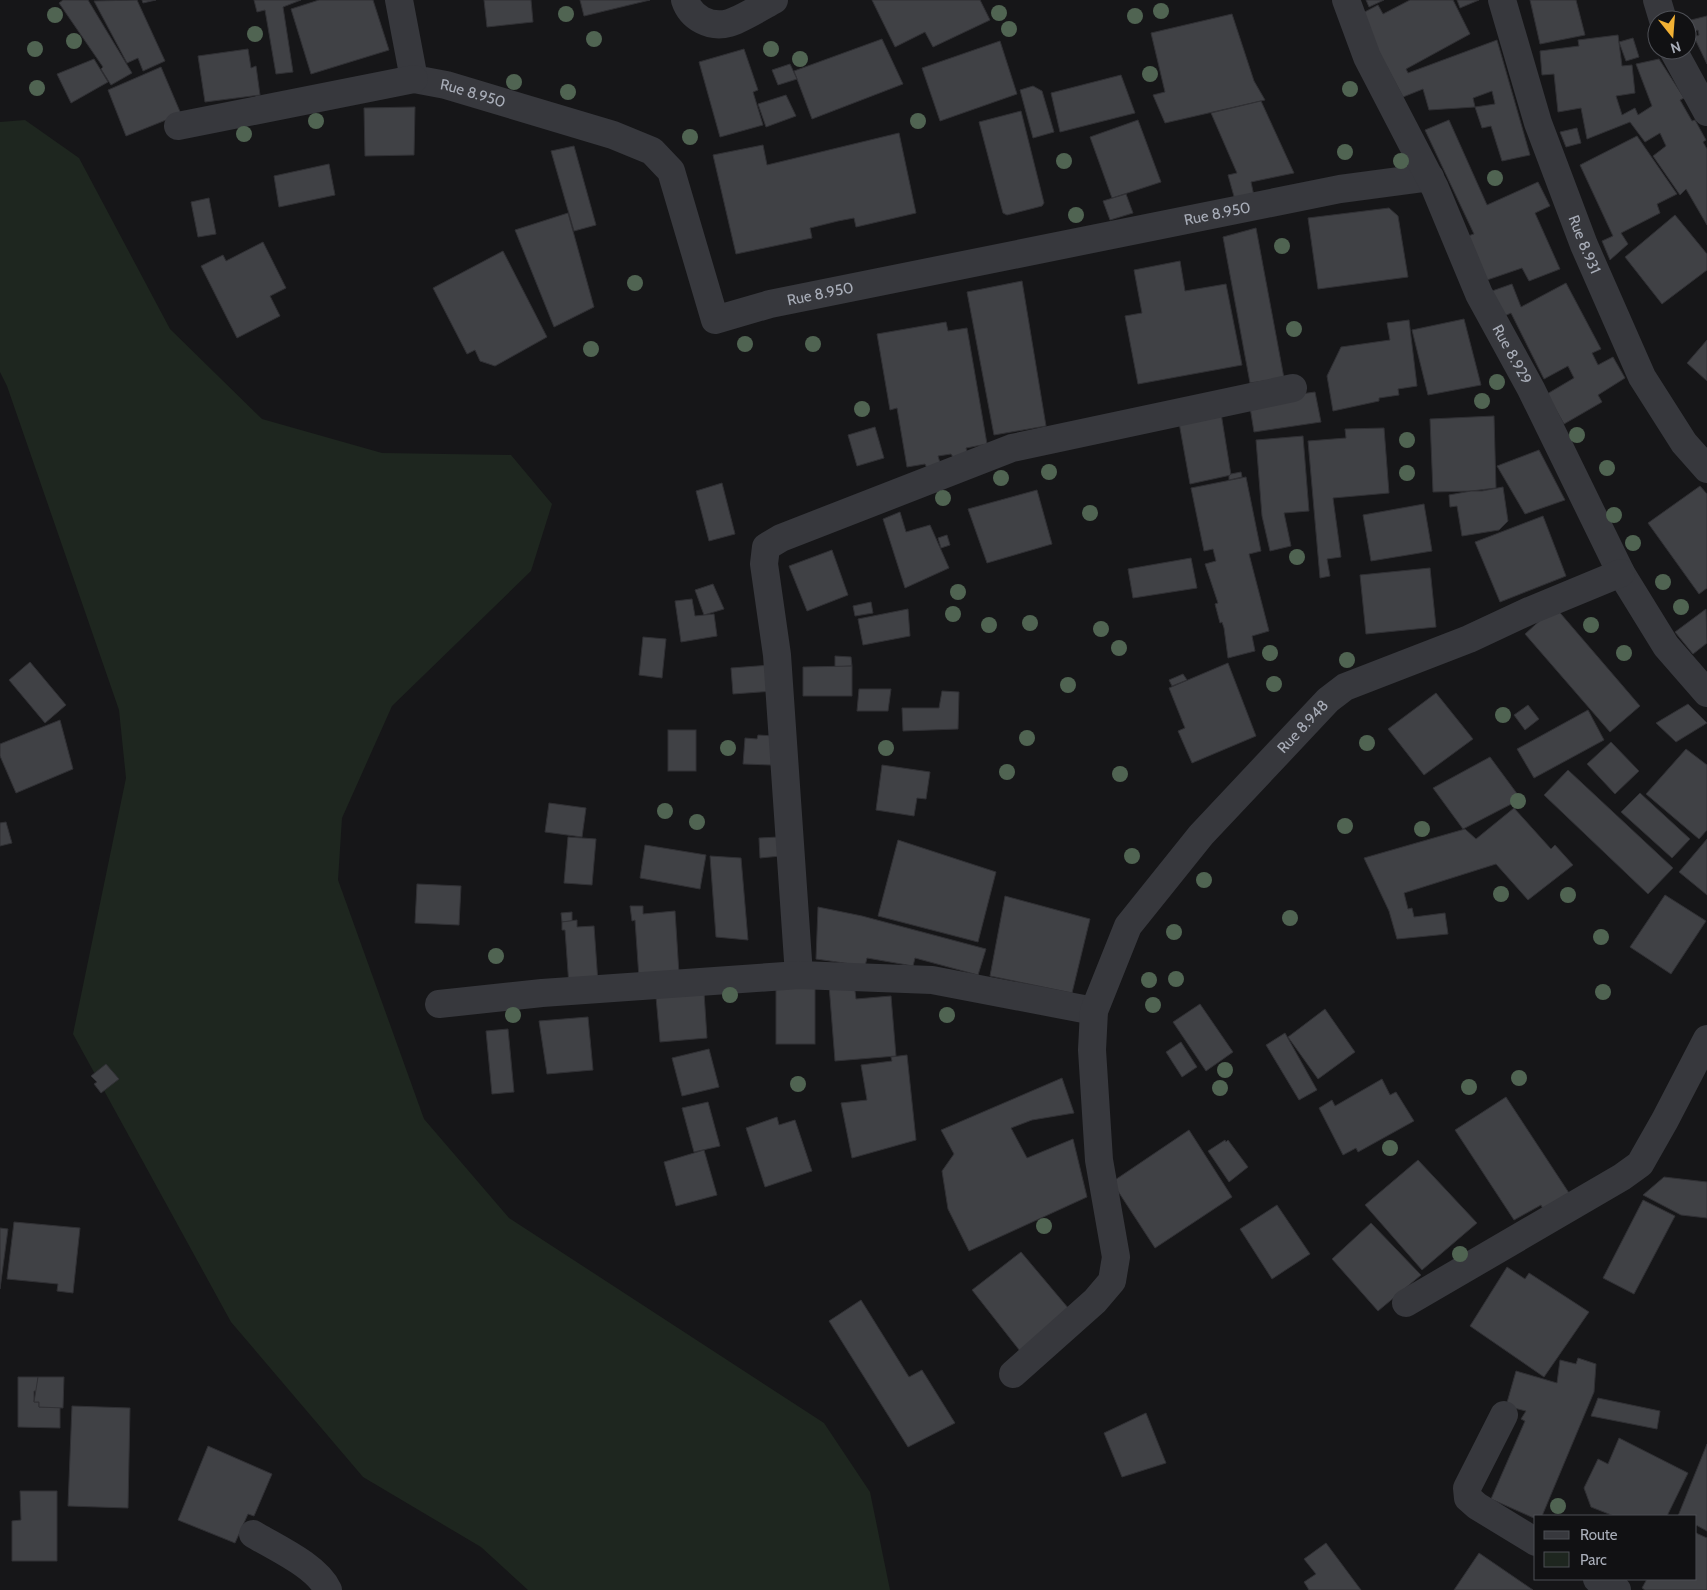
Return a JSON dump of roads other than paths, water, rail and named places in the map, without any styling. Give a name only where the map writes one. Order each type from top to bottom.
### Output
[{"type":"street","points":[[178,126],[414,79],[398,0]]},
{"type":"street","points":[[685,0],[688,9],[706,23],[729,23],[774,0]]},
{"type":"street","name":"Rue 8.929","points":[[1346,0],[1368,57],[1430,177],[1479,294],[1531,389],[1622,573],[1666,646],[1707,693]]},
{"type":"street","name":"Rue 8.931","points":[[1502,0],[1538,123],[1588,254],[1642,377],[1684,443],[1707,469]]},
{"type":"street","points":[[1678,60],[1707,112]]},
{"type":"street","name":"Rue 8.950","points":[[414,79],[446,85],[613,135],[652,151],[670,171],[715,320],[770,304],[1340,189],[1430,177]]},
{"type":"street","points":[[799,975],[777,654],[764,564],[766,547],[781,538],[1012,448],[1293,388]]},
{"type":"street","name":"Rue 8.948","points":[[1013,1374],[1095,1302],[1112,1281],[1116,1257],[1099,1160],[1092,1050],[1094,1011],[1128,926],[1201,835],[1334,696],[1345,687],[1469,639],[1528,611],[1622,573]]},
{"type":"street","points":[[439,1004],[542,993],[799,975],[932,980],[1094,1011]]},
{"type":"street","points":[[1406,1303],[1622,1178],[1640,1164],[1707,1038]]},
{"type":"street","points":[[1504,1415],[1467,1488],[1468,1498],[1477,1506],[1534,1541]]},
{"type":"street","points":[[253,1534],[299,1562],[324,1580],[328,1590]]},
{"type":"street","points":[[1600,1580],[1617,1590]]}]
